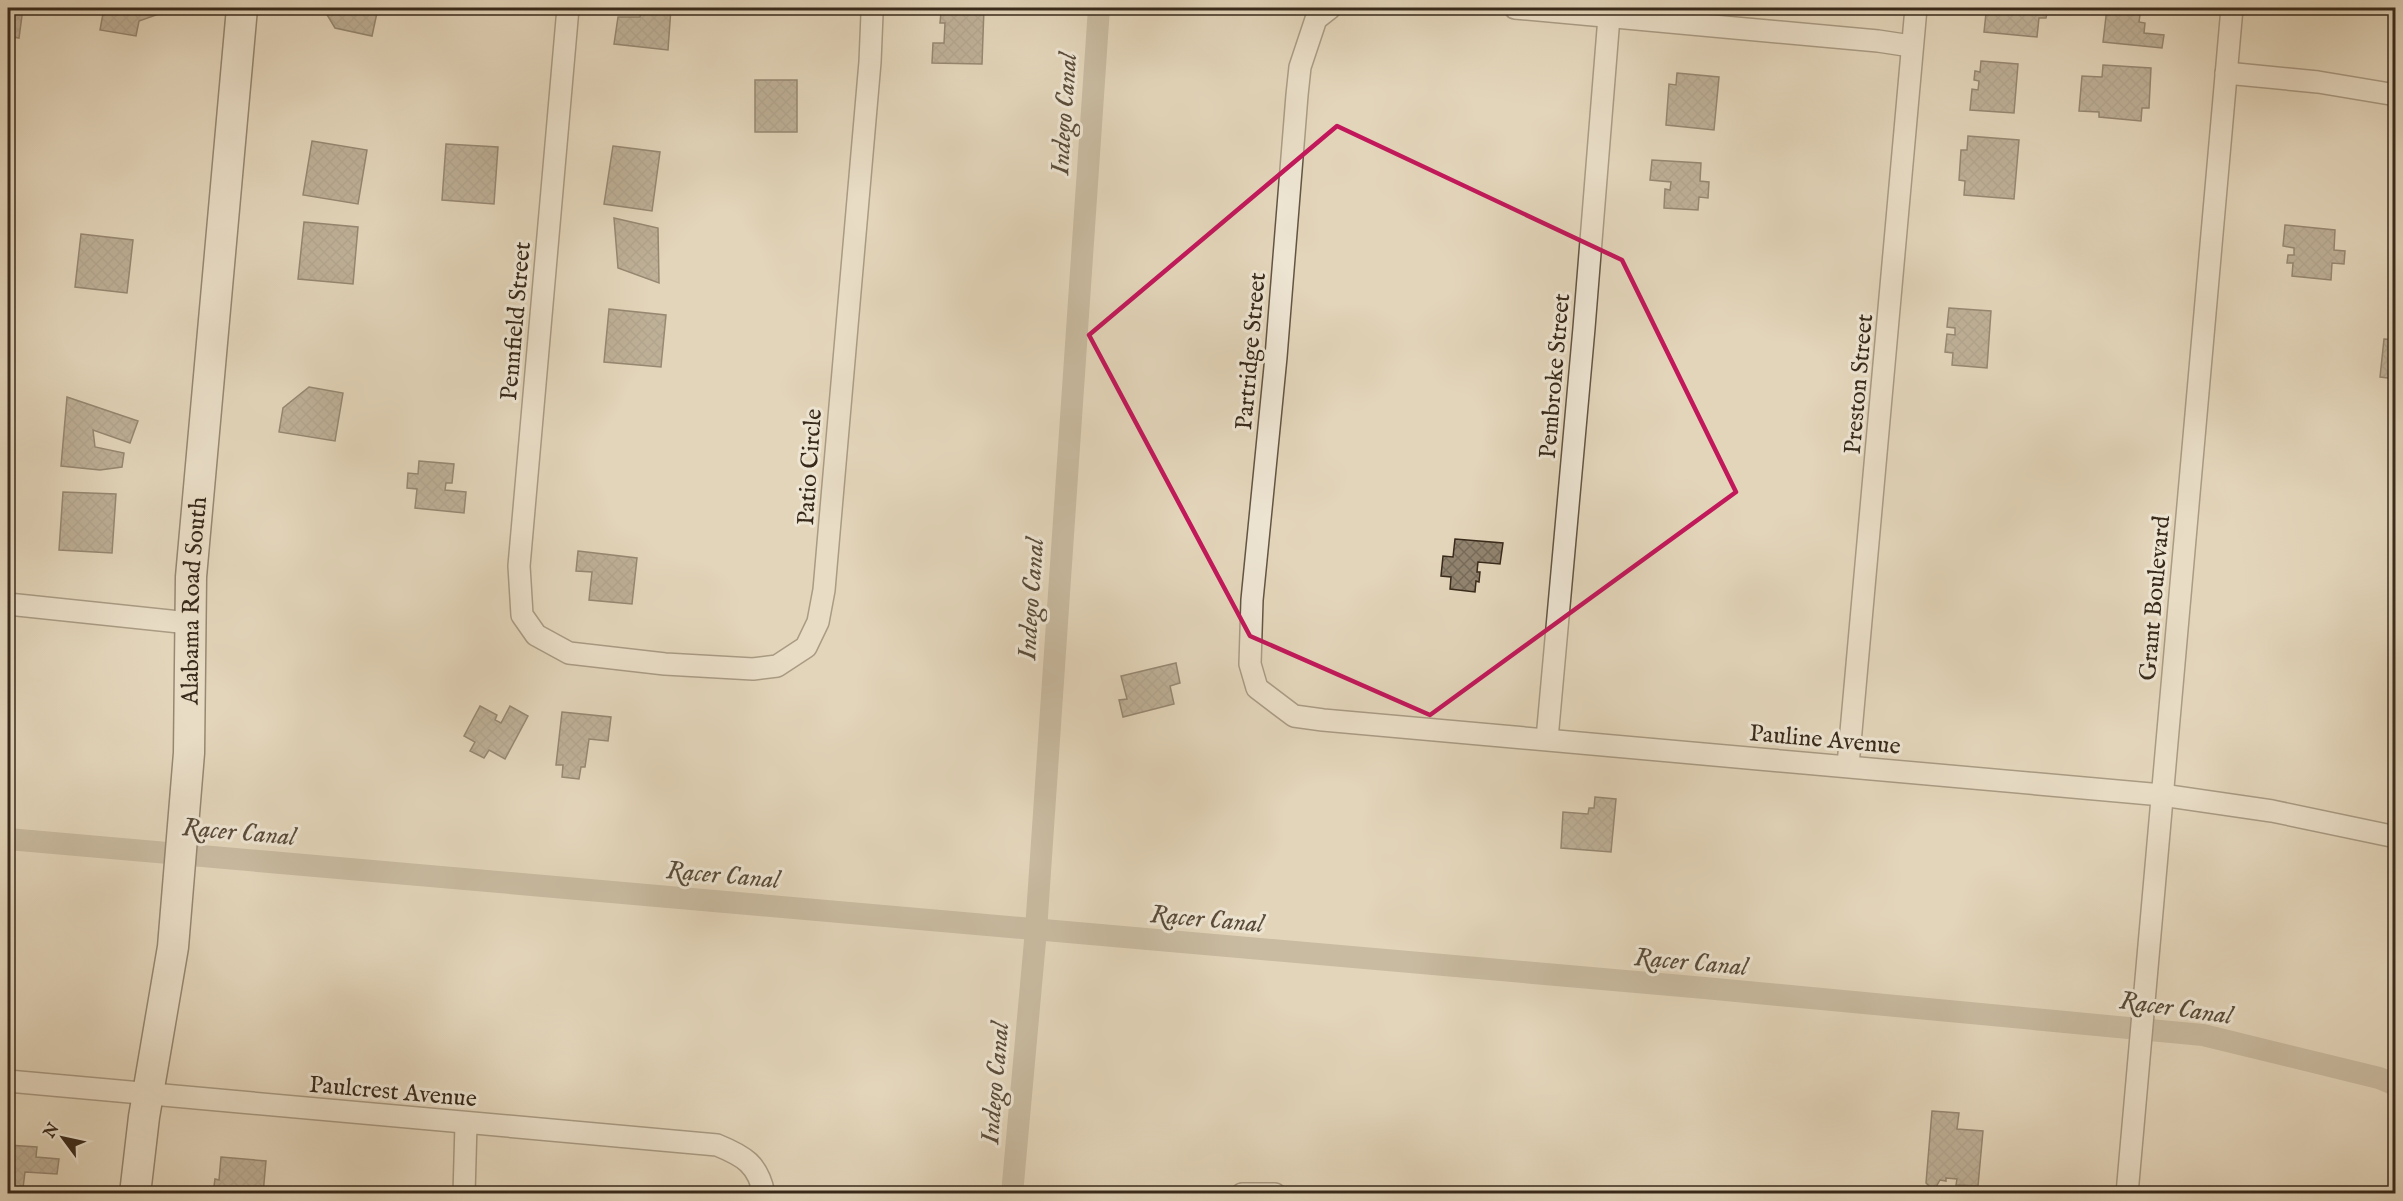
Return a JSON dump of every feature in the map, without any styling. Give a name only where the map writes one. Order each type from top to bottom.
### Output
[{"type":"street","name":"Alabama Road South","points":[[135,1194],[148,1093],[166,996],[177,903],[189,753],[191,577],[242,8]]},
{"type":"street","name":"Pennfield Street","points":[[536,635],[522,615],[519,566],[568,8]]},
{"type":"street","name":"Patio Circle","points":[[536,635],[569,653],[753,669],[777,666],[806,647],[818,622],[827,563],[870,62],[872,14],[870,8]]},
{"type":"street","points":[[1515,8],[1878,41],[1911,46]]},
{"type":"street","name":"Preston Street","points":[[1848,765],[1916,8]]},
{"type":"street","name":"Grant Boulevard","points":[[2127,1194],[2232,8]]},
{"type":"street","name":"Partridge Street","points":[[1257,688],[1250,664],[1251,643],[1297,94],[1300,67],[1323,14]]},
{"type":"street","name":"Pembroke Street","points":[[1547,739],[1609,17]]},
{"type":"street","points":[[2226,74],[2318,82],[2396,95]]},
{"type":"street","points":[[8,604],[189,623]]},
{"type":"street","name":"Pauline Avenue","points":[[1257,688],[1294,716],[2162,795],[2272,811],[2396,837]]},
{"type":"street","name":"Paulcrest Avenue","points":[[8,1081],[717,1145],[743,1155],[763,1185]]},
{"type":"street","points":[[464,1194],[466,1124]]},
{"type":"street","points":[[1242,1194],[1275,1194]]},
{"type":"highlighted area","points":[[1337,126],[1622,260],[1736,492],[1430,715],[1250,636],[1089,335]]},
{"type":"building","points":[[8,8],[23,8],[19,38],[8,36]]},
{"type":"building","points":[[104,8],[161,8],[159,14],[139,21],[136,36],[100,30]]},
{"type":"building","points":[[323,8],[378,8],[372,36],[335,28]]},
{"type":"building","points":[[641,8],[671,8],[668,50],[614,44],[618,17],[640,17]]},
{"type":"building","points":[[944,8],[984,8],[982,64],[932,63],[933,43],[944,43],[945,23],[940,23],[941,12],[946,12]]},
{"type":"building","points":[[1994,8],[2048,8],[2046,18],[2039,18],[2037,37],[1984,32],[1986,13],[1994,14]]},
{"type":"building","points":[[2107,8],[2141,8],[2139,22],[2145,23],[2144,33],[2164,35],[2162,48],[2103,42]]},
{"type":"building","points":[[1981,61],[2018,64],[2014,113],[1970,110],[1972,89],[1978,90],[1979,81],[1974,80],[1975,71],[1980,72]]},
{"type":"building","points":[[2103,65],[2151,68],[2149,108],[2142,108],[2141,121],[2099,117],[2099,112],[2079,111],[2082,76],[2102,77]]},
{"type":"building","points":[[1677,73],[1719,77],[1714,130],[1666,125],[1669,84],[1676,85]]},
{"type":"building","points":[[755,80],[797,80],[797,132],[755,132]]},
{"type":"building","points":[[1968,136],[2019,140],[2014,199],[1964,195],[1965,181],[1959,180],[1961,150],[1967,150]]},
{"type":"building","points":[[312,141],[367,150],[358,204],[303,195]]},
{"type":"building","points":[[446,144],[498,147],[494,204],[442,200]]},
{"type":"building","points":[[613,146],[660,152],[652,211],[604,204]]},
{"type":"building","points":[[1652,160],[1701,163],[1700,181],[1709,182],[1708,198],[1699,197],[1698,210],[1664,208],[1665,189],[1670,190],[1671,182],[1650,180]]},
{"type":"building","points":[[614,218],[658,228],[659,283],[618,268]]},
{"type":"building","points":[[304,222],[358,227],[353,284],[298,279]]},
{"type":"building","points":[[2285,225],[2335,230],[2334,250],[2345,251],[2344,264],[2332,263],[2331,280],[2292,276],[2293,263],[2287,263],[2288,255],[2294,255],[2294,248],[2283,246]]},
{"type":"building","points":[[81,234],[133,240],[127,293],[75,287]]},
{"type":"building","points":[[1949,308],[1991,311],[1987,368],[1952,365],[1953,353],[1945,352],[1947,334],[1955,335],[1955,328],[1947,327]]},
{"type":"building","points":[[609,309],[666,315],[661,367],[604,362]]},
{"type":"building","points":[[2384,339],[2396,340],[2396,379],[2380,377]]},
{"type":"building","points":[[309,387],[343,393],[335,441],[279,432],[283,408]]},
{"type":"building","points":[[67,397],[138,421],[130,443],[93,430],[95,447],[124,453],[122,467],[100,470],[61,466]]},
{"type":"building","points":[[419,461],[454,464],[452,483],[446,483],[445,490],[466,492],[464,513],[415,508],[417,489],[407,488],[408,473],[418,474]]},
{"type":"building","points":[[63,492],[116,494],[112,553],[59,550]]},
{"type":"building","points":[[1455,539],[1503,543],[1500,564],[1478,562],[1479,582],[1476,581],[1475,592],[1450,589],[1451,577],[1441,576],[1443,556],[1453,557]]},
{"type":"building","points":[[578,551],[637,558],[632,604],[589,600],[592,572],[576,571]]},
{"type":"building","points":[[1176,663],[1180,683],[1170,686],[1174,704],[1123,717],[1119,700],[1127,699],[1121,676]]},
{"type":"building","points":[[480,706],[497,715],[495,720],[501,723],[510,706],[528,716],[505,759],[489,750],[484,758],[470,751],[475,742],[464,736]]},
{"type":"building","points":[[562,712],[611,717],[608,741],[589,739],[585,767],[581,767],[579,779],[562,777],[563,765],[556,765]]},
{"type":"building","points":[[1595,797],[1616,799],[1611,852],[1561,848],[1563,812],[1588,814],[1589,808],[1594,808]]},
{"type":"building","points":[[1932,1111],[1959,1113],[1957,1129],[1983,1131],[1978,1186],[1956,1185],[1957,1179],[1946,1178],[1946,1181],[1940,1180],[1936,1187],[1930,1187],[1926,1183]]},
{"type":"building","points":[[8,1145],[37,1147],[36,1157],[59,1159],[57,1174],[25,1172],[23,1188],[56,1191],[56,1194],[8,1194]]},
{"type":"building","points":[[221,1157],[266,1161],[263,1194],[213,1194],[215,1179],[219,1180]]},
{"type":"waterway","name":"Indego Canal","points":[[1012,1194],[1036,930],[1099,8]]},
{"type":"waterway","name":"Racer Canal","points":[[8,839],[1705,988],[2203,1035],[2379,1078],[2396,1085]]}]
